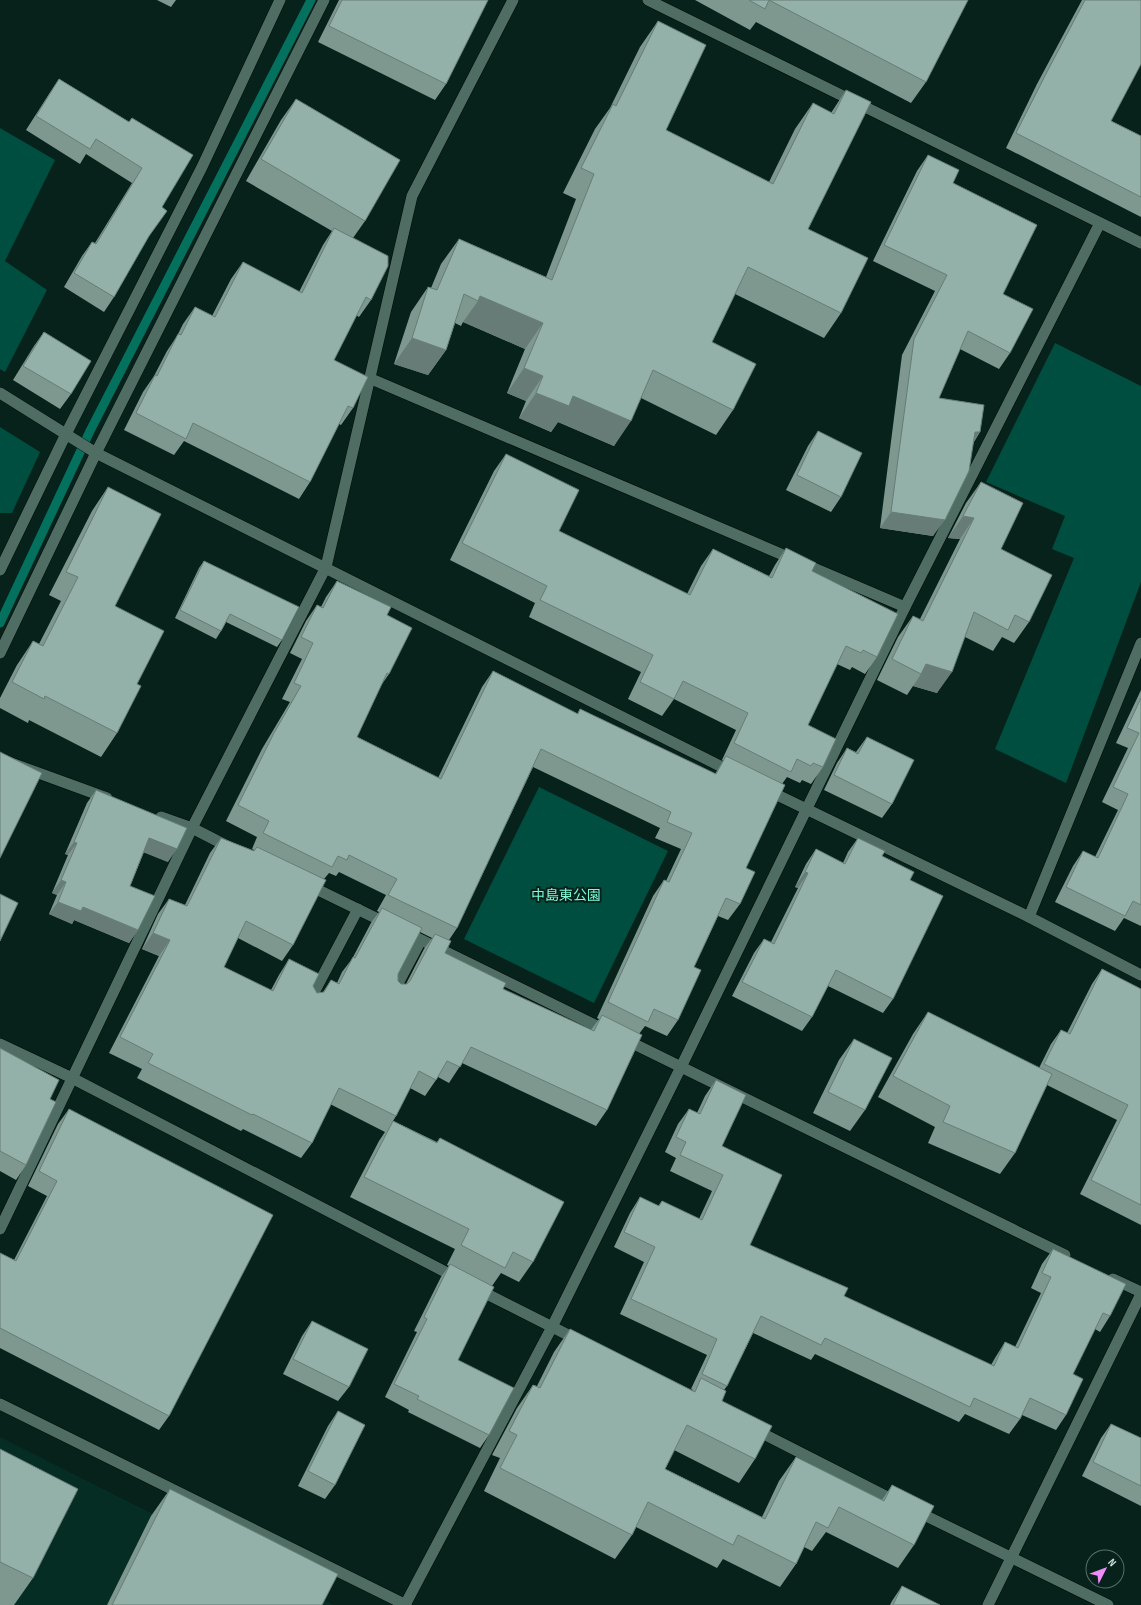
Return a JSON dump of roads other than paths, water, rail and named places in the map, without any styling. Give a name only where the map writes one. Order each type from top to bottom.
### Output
[{"type":"street","points":[[0,570],[202,167],[280,0]]},
{"type":"street","points":[[0,654],[95,452],[324,0]]},
{"type":"street","points":[[0,1229],[192,828],[326,567],[412,196],[514,0]]},
{"type":"street","points":[[648,0],[1141,243]]},
{"type":"street","points":[[0,1404],[406,1605],[552,1327],[681,1067],[905,607],[1100,223]]},
{"type":"street","points":[[369,378],[905,607]]},
{"type":"street","points":[[0,393],[95,452],[743,778]]},
{"type":"street","points":[[1029,917],[1141,642]]},
{"type":"street","points":[[0,759],[118,802]]},
{"type":"street","points":[[757,785],[1029,917],[1141,975]]},
{"type":"street","points":[[147,812],[192,828],[241,853]]},
{"type":"street","points":[[298,880],[1076,1261]]},
{"type":"street","points":[[309,1002],[358,909]]},
{"type":"street","points":[[393,992],[421,940]]},
{"type":"street","points":[[0,1044],[72,1078],[588,1345]]},
{"type":"street","points":[[988,1605],[1012,1559],[1141,1293],[1105,1275]]},
{"type":"street","points":[[743,1424],[1012,1559],[1108,1605]]},
{"type":"waterway","points":[[0,623],[90,431],[311,0]]},
{"type":"park label","name":"中島東公園","points":[[566,895]]}]
